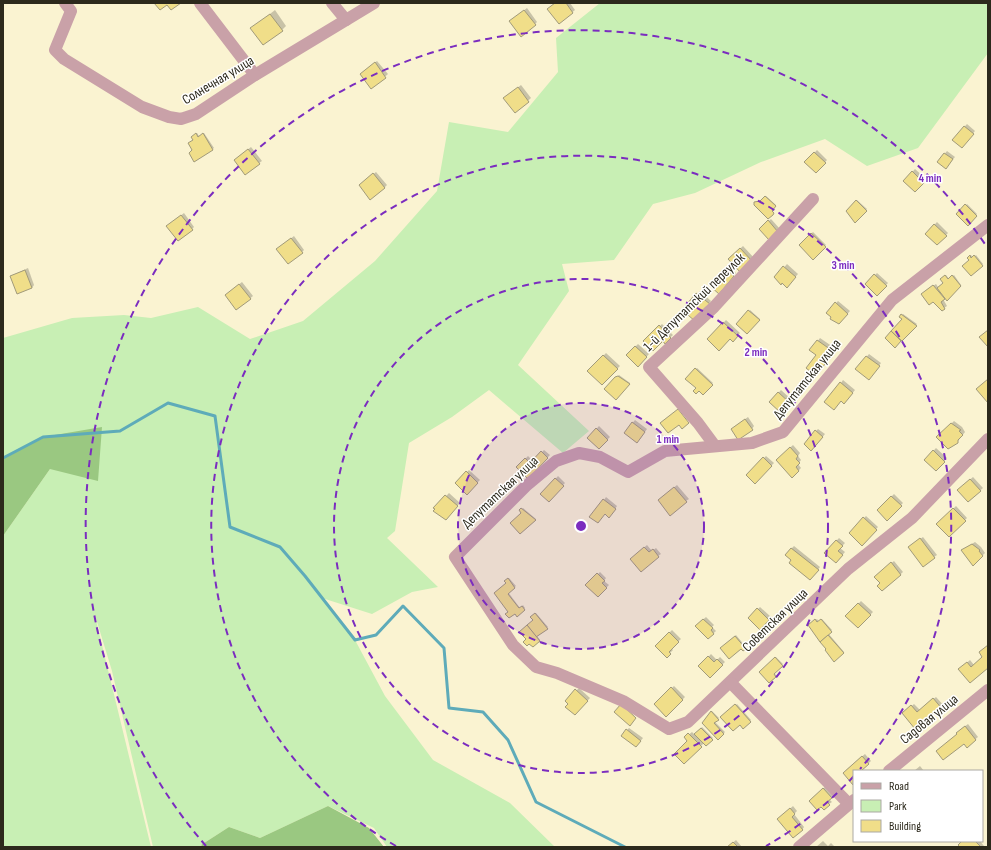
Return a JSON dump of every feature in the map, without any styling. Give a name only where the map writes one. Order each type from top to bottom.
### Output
[{"type":"street","points":[[200,3],[255,75]]},
{"type":"street","points":[[332,3],[346,20]]},
{"type":"street","name":"Солнечная улица","points":[[68,7],[56,50],[64,59],[142,107],[169,118],[181,119],[196,114],[255,75],[374,3]]},
{"type":"street","name":"1-й Депутатский переулок","points":[[715,446],[698,423],[649,367],[714,307],[813,199]]},
{"type":"street","name":"Депутатская улица","points":[[557,673],[536,667],[513,644],[454,557],[526,486],[556,461],[579,453],[600,457],[628,472],[666,451],[752,443],[783,432],[892,300],[988,225]]},
{"type":"street","name":"Советская улица","points":[[557,673],[623,701],[669,729],[688,722],[731,683],[848,569],[912,518],[988,439]]},
{"type":"street","points":[[731,683],[852,802],[799,847]]},
{"type":"street","name":"Садовая улица","points":[[890,770],[988,690]]},
{"type":"green space","points":[[600,3],[988,3],[988,53],[918,148],[867,166],[825,139],[761,162],[695,193],[653,204],[614,260],[562,264],[569,291],[518,365],[589,431],[563,453],[489,390],[452,417],[409,443],[395,531],[387,538],[438,587],[412,592],[372,614],[322,598],[355,640],[385,696],[433,760],[510,803],[555,847],[387,847],[374,828],[328,806],[260,838],[229,827],[201,845],[203,847],[153,847],[112,671],[94,612],[151,847],[3,847],[3,536],[50,469],[43,437],[3,458],[3,338],[72,318],[124,315],[151,318],[198,307],[250,339],[303,321],[375,261],[437,191],[449,122],[508,132],[558,72],[556,38]]},
{"type":"green space","points":[[102,427],[98,481],[50,469],[3,536],[3,458],[43,437]]},
{"type":"green space","points":[[328,806],[369,828],[384,847],[203,847],[201,845],[229,827],[260,838]]},
{"type":"building","points":[[154,3],[181,3],[171,10],[167,5],[160,10]]},
{"type":"building","points":[[555,3],[566,3],[573,13],[559,24],[547,9]]},
{"type":"building","points":[[524,10],[536,25],[521,37],[509,21]]},
{"type":"building","points":[[270,14],[283,31],[263,45],[250,28]]},
{"type":"building","points":[[375,62],[386,78],[371,89],[360,74]]},
{"type":"building","points":[[518,87],[529,102],[515,113],[503,98]]},
{"type":"building","points":[[964,126],[974,134],[962,148],[952,140]]},
{"type":"building","points":[[196,133],[198,137],[203,133],[213,150],[194,162],[189,153],[192,150],[188,143],[193,140],[191,137]]},
{"type":"building","points":[[248,149],[260,164],[245,175],[234,160]]},
{"type":"building","points":[[814,152],[826,163],[816,173],[804,162]]},
{"type":"building","points":[[944,153],[953,159],[946,169],[937,162]]},
{"type":"building","points":[[912,171],[924,183],[915,192],[903,181]]},
{"type":"building","points":[[373,173],[385,188],[370,200],[359,185]]},
{"type":"building","points":[[765,196],[776,206],[772,211],[774,213],[773,215],[768,219],[754,205],[754,202],[760,201]]},
{"type":"building","points":[[856,200],[867,211],[855,223],[846,211]]},
{"type":"building","points":[[965,204],[977,216],[968,226],[956,214]]},
{"type":"building","points":[[181,215],[193,230],[178,241],[166,226]]},
{"type":"building","points":[[768,220],[778,232],[769,240],[759,229]]},
{"type":"building","points":[[934,224],[947,236],[937,245],[925,234]]},
{"type":"building","points":[[811,233],[826,247],[813,260],[799,245]]},
{"type":"building","points":[[291,238],[303,253],[288,264],[276,249]]},
{"type":"building","points":[[740,248],[753,262],[741,273],[728,259]]},
{"type":"building","points":[[970,255],[971,258],[974,255],[983,266],[971,276],[962,266],[969,260],[967,258]]},
{"type":"building","points":[[783,266],[796,277],[787,288],[782,283],[781,285],[774,277]]},
{"type":"building","points":[[725,268],[734,276],[719,294],[710,286]]},
{"type":"building","points":[[25,270],[32,288],[17,294],[10,276]]},
{"type":"building","points":[[874,274],[887,286],[877,296],[865,284]]},
{"type":"building","points":[[945,275],[948,279],[952,275],[961,286],[947,301],[937,288],[943,283],[940,279]]},
{"type":"building","points":[[239,284],[251,299],[236,310],[225,295]]},
{"type":"building","points":[[933,285],[945,299],[941,302],[945,309],[942,311],[933,302],[929,305],[921,294]]},
{"type":"building","points":[[696,293],[710,304],[695,321],[682,310]]},
{"type":"building","points":[[835,302],[848,314],[839,324],[830,319],[831,317],[826,313]]},
{"type":"building","points":[[748,310],[760,320],[747,334],[736,324]]},
{"type":"building","points":[[901,314],[917,326],[902,341],[891,331],[902,319],[899,317]]},
{"type":"building","points":[[723,322],[738,336],[733,342],[730,339],[719,351],[707,339]]},
{"type":"building","points":[[659,325],[671,338],[665,344],[663,341],[653,351],[643,341]]},
{"type":"building","points":[[988,330],[988,347],[979,337]]},
{"type":"building","points":[[891,331],[901,341],[895,348],[885,338]]},
{"type":"building","points":[[817,340],[834,352],[816,376],[806,368],[816,355],[809,350]]},
{"type":"building","points":[[635,346],[647,357],[638,367],[626,355]]},
{"type":"building","points":[[603,355],[618,369],[602,385],[587,371]]},
{"type":"building","points":[[866,356],[880,366],[869,380],[855,369]]},
{"type":"building","points":[[695,368],[713,385],[703,395],[699,391],[696,394],[693,391],[696,388],[685,379]]},
{"type":"building","points":[[618,376],[630,384],[616,400],[604,389],[615,377]]},
{"type":"building","points":[[988,379],[988,403],[976,389]]},
{"type":"building","points":[[840,382],[853,393],[844,404],[841,401],[834,410],[824,402]]},
{"type":"building","points":[[778,392],[790,403],[781,413],[769,402]]},
{"type":"building","points":[[678,409],[689,423],[682,429],[679,425],[668,433],[660,423]]},
{"type":"building","points":[[745,419],[753,430],[738,440],[731,429]]},
{"type":"building","points":[[632,422],[645,432],[637,443],[624,433]]},
{"type":"building","points":[[951,423],[961,430],[959,431],[963,435],[958,440],[958,443],[948,449],[936,437]]},
{"type":"building","points":[[596,428],[608,440],[599,449],[587,438]]},
{"type":"building","points":[[815,430],[823,437],[811,451],[804,444]]},
{"type":"building","points":[[790,447],[798,456],[796,459],[800,463],[796,467],[799,471],[792,478],[776,460]]},
{"type":"building","points":[[933,450],[945,462],[936,471],[924,460]]},
{"type":"building","points":[[541,451],[548,458],[528,479],[516,467],[525,458],[530,463]]},
{"type":"building","points":[[763,457],[772,466],[755,484],[746,475]]},
{"type":"building","points":[[466,471],[478,483],[467,495],[455,483]]},
{"type":"building","points":[[555,478],[564,486],[549,502],[540,494]]},
{"type":"building","points":[[970,479],[981,491],[968,502],[957,490]]},
{"type":"building","points":[[674,487],[687,502],[670,516],[658,500]]},
{"type":"building","points":[[445,495],[458,506],[446,520],[433,511],[435,509],[433,508]]},
{"type":"building","points":[[891,496],[902,506],[887,521],[877,510]]},
{"type":"building","points":[[603,499],[616,509],[609,518],[605,514],[598,523],[589,517]]},
{"type":"building","points":[[521,508],[536,520],[520,534],[510,523],[521,513],[519,510]]},
{"type":"building","points":[[953,508],[966,521],[949,537],[936,524]]},
{"type":"building","points":[[863,517],[877,530],[862,546],[849,533]]},
{"type":"building","points":[[920,538],[935,558],[923,567],[908,547]]},
{"type":"building","points":[[836,540],[843,546],[838,551],[843,555],[836,563],[824,553]]},
{"type":"building","points":[[972,544],[980,550],[979,551],[983,556],[973,566],[961,550]]},
{"type":"building","points":[[644,547],[649,552],[653,549],[659,557],[641,572],[630,559]]},
{"type":"building","points":[[791,548],[819,570],[810,580],[789,563],[791,560],[785,555]]},
{"type":"building","points":[[891,562],[901,575],[882,591],[877,586],[880,583],[874,577]]},
{"type":"building","points":[[597,573],[605,581],[602,583],[607,588],[598,597],[585,585]]},
{"type":"building","points":[[508,578],[515,588],[508,594],[519,608],[522,606],[525,610],[517,617],[515,614],[509,618],[505,614],[508,612],[494,593],[506,583],[504,581]]},
{"type":"building","points":[[858,603],[871,615],[858,628],[845,616]]},
{"type":"building","points":[[757,608],[769,620],[760,630],[748,618]]},
{"type":"building","points":[[535,613],[548,629],[536,637],[527,625],[533,620],[530,617]]},
{"type":"building","points":[[703,619],[713,628],[711,630],[714,634],[708,639],[695,626]]},
{"type":"building","points":[[815,619],[817,622],[821,619],[832,632],[820,642],[808,625]]},
{"type":"building","points":[[527,625],[540,641],[533,647],[529,644],[527,646],[523,642],[526,639],[519,632]]},
{"type":"building","points":[[669,632],[679,642],[669,652],[671,654],[667,658],[655,646]]},
{"type":"building","points":[[828,635],[844,653],[834,662],[820,642]]},
{"type":"building","points":[[735,636],[746,649],[743,651],[741,649],[729,659],[720,648]]},
{"type":"building","points":[[988,645],[988,668],[970,683],[958,669],[967,662],[971,667],[982,657],[979,652]]},
{"type":"building","points":[[708,656],[714,662],[717,659],[723,665],[710,678],[698,666]]},
{"type":"building","points":[[775,657],[783,666],[774,674],[776,677],[769,683],[759,672]]},
{"type":"building","points":[[671,687],[683,700],[666,717],[654,704]]},
{"type":"building","points":[[575,689],[588,701],[575,715],[565,707],[568,704],[565,701]]},
{"type":"building","points":[[933,698],[943,710],[936,715],[934,713],[915,729],[902,713],[911,705],[917,712]]},
{"type":"building","points":[[621,704],[636,718],[630,726],[614,712]]},
{"type":"building","points":[[735,704],[751,722],[743,729],[740,725],[733,731],[720,717]]},
{"type":"building","points":[[711,711],[719,720],[714,723],[724,734],[718,740],[702,723]]},
{"type":"building","points":[[965,726],[976,740],[967,748],[964,744],[943,760],[936,751]]},
{"type":"building","points":[[701,728],[713,740],[706,746],[694,734]]},
{"type":"building","points":[[626,729],[641,741],[636,747],[621,736]]},
{"type":"building","points":[[688,733],[702,747],[684,764],[674,754],[687,741],[684,737]]},
{"type":"building","points":[[862,756],[869,764],[862,770],[853,770],[853,785],[843,773]]},
{"type":"building","points":[[823,788],[832,798],[827,802],[830,805],[824,810],[821,807],[817,810],[809,801]]},
{"type":"building","points":[[790,808],[795,814],[792,817],[803,830],[793,838],[777,819]]},
{"type":"building","points":[[733,842],[738,847],[727,847]]},
{"type":"building","points":[[961,842],[976,842],[981,847],[960,847],[958,845]]},
{"type":"waterway","points":[[3,458],[43,437],[120,431],[168,403],[215,416],[230,527],[280,547],[305,576],[355,640],[376,635],[403,606],[444,648],[449,708],[483,712],[508,740],[536,802],[625,847]]}]
